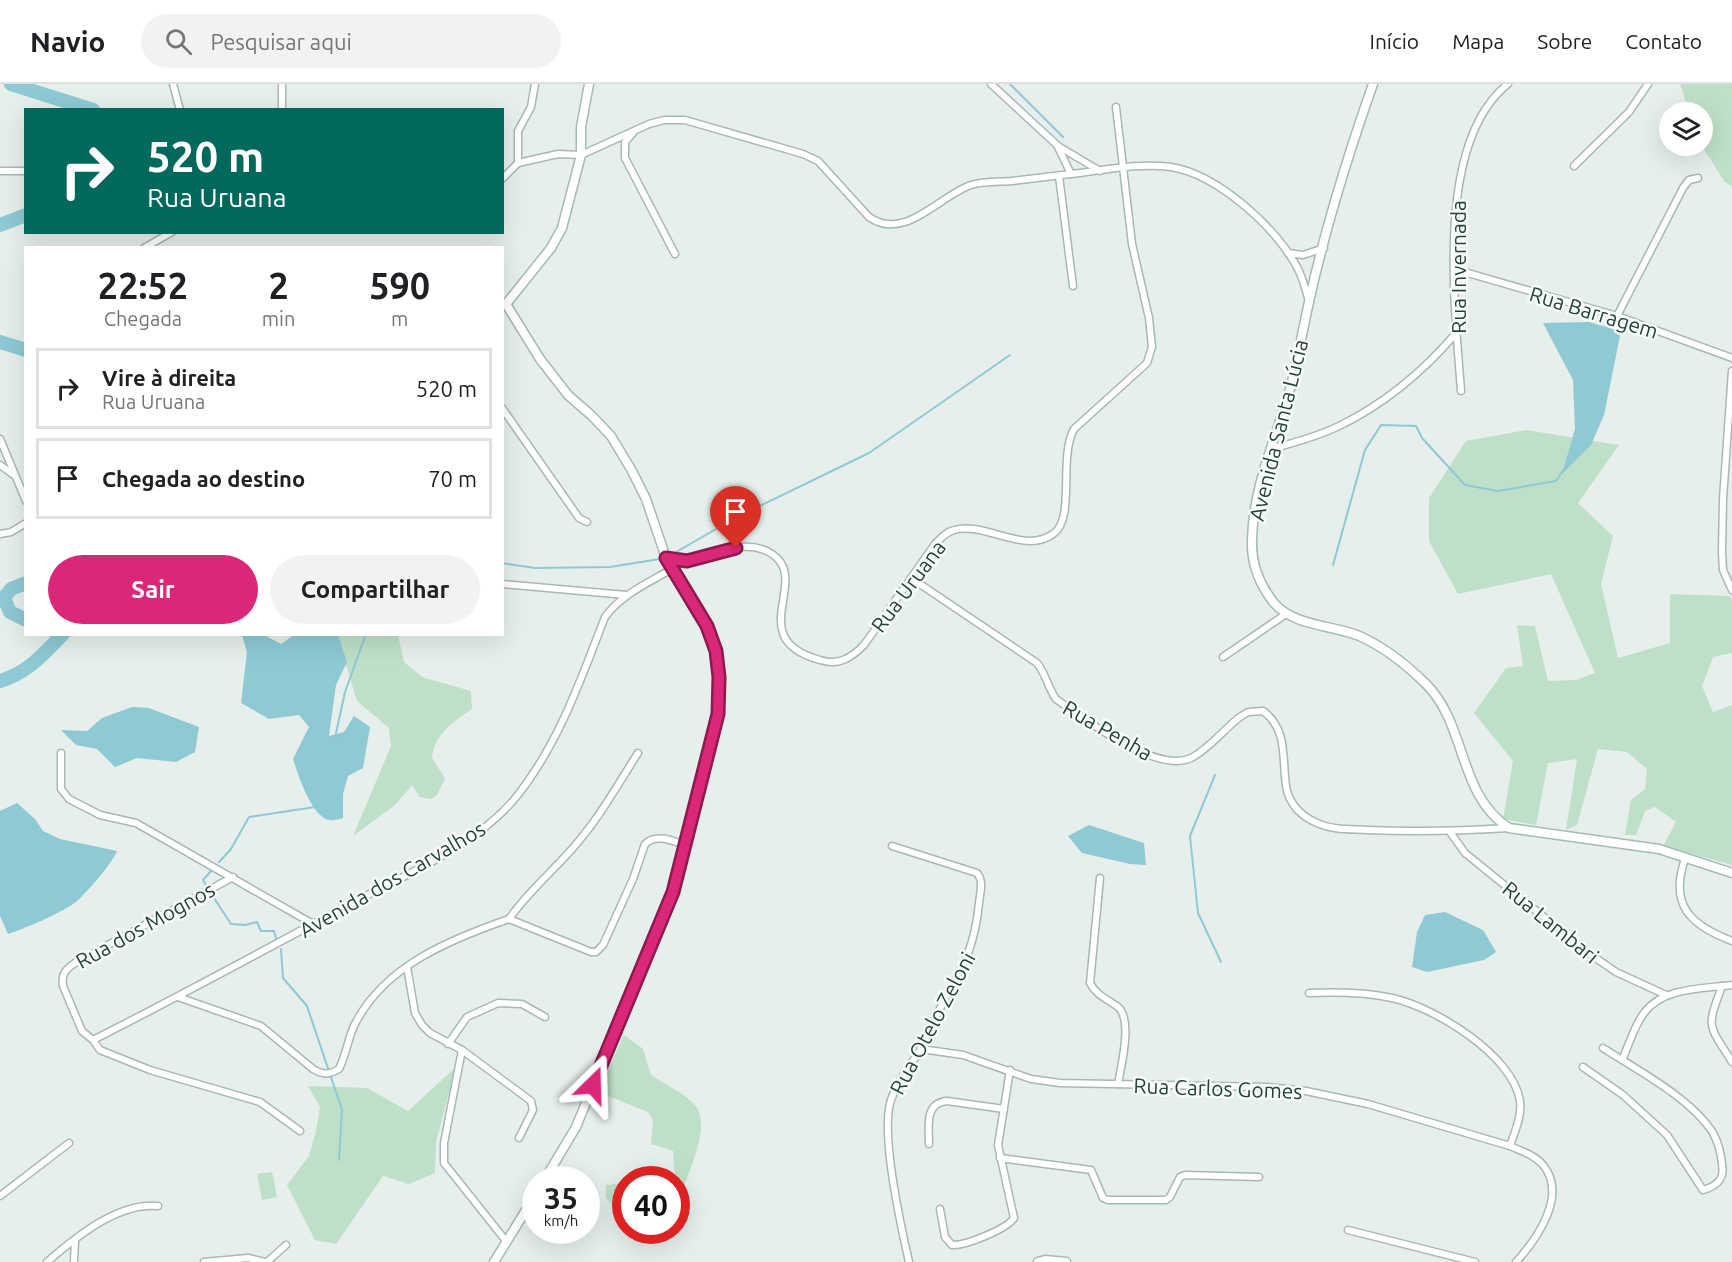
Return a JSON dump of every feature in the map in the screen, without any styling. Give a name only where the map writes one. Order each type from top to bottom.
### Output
[{"type":"street","points":[[172,84],[179,108]]},
{"type":"street","points":[[282,84],[282,108]]},
{"type":"street","points":[[519,163],[518,131],[531,107],[535,84]]},
{"type":"street","points":[[553,1166],[576,1127],[673,892],[718,714],[719,677],[716,651],[707,626],[665,556],[646,500],[611,436],[568,395],[540,359],[504,304],[550,248],[562,228],[581,155],[581,127],[589,84]]},
{"type":"street","points":[[991,84],[1057,146],[1100,171]]},
{"type":"street","name":"Avenida Santa Lúcia","points":[[1286,614],[1260,582],[1252,552],[1254,513],[1292,382],[1309,301],[1373,84]]},
{"type":"street","name":"Rua Invernada","points":[[1461,391],[1454,269],[1455,211],[1474,131],[1491,100],[1508,84]]},
{"type":"street","points":[[1574,166],[1629,112],[1648,84]]},
{"type":"street","name":"Rua Uruana","points":[[665,556],[687,561],[749,545],[773,554],[781,561],[785,572],[780,618],[785,640],[792,648],[826,662],[841,662],[864,645],[935,544],[954,530],[965,529],[1038,540],[1053,535],[1063,524],[1066,453],[1071,434],[1147,363],[1152,347],[1152,333],[1132,244],[1121,168],[1116,107]]},
{"type":"street","points":[[504,177],[519,163],[558,154],[581,155],[664,120],[685,120],[793,149],[818,162],[869,217],[878,223],[892,225],[906,222],[971,185],[1121,168],[1172,167],[1210,181],[1256,216],[1298,269],[1309,301]]},
{"type":"street","points":[[636,130],[625,142],[625,158],[675,254]]},
{"type":"street","points":[[1057,146],[1071,174]]},
{"type":"street","points":[[0,171],[24,171]]},
{"type":"street","points":[[1059,176],[1073,286]]},
{"type":"street","points":[[1617,316],[1683,188],[1689,180],[1698,178]]},
{"type":"street","points":[[148,246],[168,234]]},
{"type":"street","points":[[1287,253],[1303,255],[1324,248]]},
{"type":"street","name":"Rua Barragem","points":[[1454,269],[1617,316],[1732,358]]},
{"type":"street","points":[[1271,449],[1318,435],[1357,416],[1432,361],[1457,332]]},
{"type":"street","points":[[1732,371],[1722,499],[1722,552],[1723,570],[1732,590]]},
{"type":"street","points":[[504,411],[579,518],[587,522]]},
{"type":"street","points":[[0,439],[24,496]]},
{"type":"street","points":[[0,465],[15,476]]},
{"type":"street","points":[[0,534],[17,529],[24,523]]},
{"type":"street","name":"Avenida dos Carvalhos","points":[[93,1040],[178,997],[468,839],[492,821],[516,797],[539,765],[557,733],[605,617],[614,604],[672,569]]},
{"type":"street","name":"Rua Penha","points":[[911,578],[1037,663],[1044,672],[1050,690],[1056,699],[1149,757],[1178,762],[1190,758],[1198,754],[1240,717],[1248,712],[1263,711],[1270,716],[1279,729],[1289,798],[1305,817],[1318,824],[1338,828],[1449,832],[1509,828]]},
{"type":"street","points":[[504,584],[626,595]]},
{"type":"street","points":[[1223,657],[1286,614],[1360,636],[1388,653],[1421,679],[1443,707],[1477,794],[1489,812],[1509,828],[1659,849],[1732,873]]},
{"type":"street","points":[[61,753],[61,789],[69,799],[100,815],[136,823],[313,924]]},
{"type":"street","points":[[178,997],[261,1026],[312,1070],[321,1074],[331,1074],[339,1069],[354,1026],[378,993],[420,956],[509,919],[522,900],[540,885],[593,824],[638,753]]},
{"type":"street","name":"Rua Lambari","points":[[1449,832],[1465,853],[1587,952],[1616,972],[1666,996]]},
{"type":"street","points":[[509,919],[596,952],[603,945],[633,879],[645,844],[654,838],[667,839],[686,845]]},
{"type":"street","name":"Rua Otelo Zeloni","points":[[892,846],[977,873],[981,877],[977,927],[966,962],[933,1021],[921,1049],[905,1071],[891,1100],[887,1120],[892,1165],[909,1262]]},
{"type":"street","points":[[1685,859],[1679,884],[1680,898],[1687,911],[1705,930],[1732,941]]},
{"type":"street","name":"Rua dos Mognos","points":[[93,1040],[82,1031],[63,986],[62,978],[66,970],[233,877]]},
{"type":"street","points":[[1100,878],[1090,983],[1094,991],[1120,1009],[1124,1018],[1125,1034],[1118,1084]]},
{"type":"street","points":[[407,967],[415,1013],[430,1033],[462,1050],[531,1101],[532,1110],[519,1138]]},
{"type":"street","points":[[1622,1060],[1643,1014],[1666,996],[1692,989],[1732,985]]},
{"type":"street","points":[[1722,986],[1710,1019],[1711,1028],[1732,1062]]},
{"type":"street","points":[[1309,993],[1353,992],[1393,998],[1426,1010],[1462,1031],[1489,1052],[1512,1077],[1520,1106],[1510,1146]]},
{"type":"street","points":[[448,1044],[467,1017],[498,1003],[522,1004],[545,1017]]},
{"type":"street","points":[[93,1040],[100,1050],[114,1057],[260,1102],[300,1131]]},
{"type":"street","points":[[1583,1067],[1623,1095],[1667,1135],[1703,1190],[1714,1187],[1722,1178],[1723,1168],[1714,1134],[1700,1117],[1677,1098],[1603,1048]]},
{"type":"street","name":"Rua Carlos Gomes","points":[[921,1049],[963,1055],[1031,1079],[1060,1083],[1269,1087],[1306,1091],[1368,1104],[1510,1146],[1531,1155],[1543,1165],[1551,1186],[1547,1215],[1538,1233],[1516,1262]]},
{"type":"street","points":[[462,1050],[444,1143],[444,1163],[506,1240]]},
{"type":"street","points":[[940,1209],[945,1237],[952,1245],[964,1244],[1009,1224],[1014,1218],[998,1145],[1010,1070]]},
{"type":"street","points":[[929,1144],[929,1116],[933,1106],[939,1102],[947,1101],[1004,1109]]},
{"type":"street","points":[[0,1196],[69,1143]]},
{"type":"street","points":[[1000,1158],[1090,1170],[1103,1198],[1108,1200],[1166,1200],[1170,1197],[1180,1177],[1185,1175],[1259,1178]]},
{"type":"street","points":[[49,1261],[75,1240],[118,1213],[146,1205],[158,1206]]},
{"type":"street","points":[[494,1262],[522,1215]]},
{"type":"street","points":[[1347,1230],[1475,1262]]},
{"type":"street","points":[[74,1262],[75,1240]]},
{"type":"street","points":[[204,1262],[248,1257],[266,1262],[286,1245]]},
{"type":"street","points":[[1038,1262],[1045,1260],[1066,1262]]},
{"type":"green space","points":[[1680,84],[1732,84],[1732,187],[1724,181],[1708,156],[1713,156],[1713,102],[1686,102]]},
{"type":"green space","points":[[1526,430],[1619,445],[1578,503],[1613,536],[1601,584],[1618,658],[1670,643],[1670,594],[1730,596],[1732,601],[1732,653],[1713,657],[1702,686],[1713,712],[1732,705],[1732,865],[1663,846],[1676,822],[1655,807],[1645,811],[1636,835],[1625,835],[1631,800],[1645,789],[1647,769],[1627,752],[1598,749],[1577,825],[1566,830],[1577,759],[1548,763],[1536,825],[1503,819],[1513,761],[1474,713],[1506,668],[1523,666],[1517,625],[1535,626],[1548,681],[1576,680],[1595,673],[1551,574],[1458,594],[1429,541],[1429,498],[1466,441]]},
{"type":"green space","points":[[337,636],[398,636],[404,662],[422,677],[471,691],[472,709],[446,729],[434,749],[432,758],[445,778],[437,795],[431,799],[420,797],[412,785],[395,805],[353,836],[391,746],[389,728],[357,701]]},
{"type":"green space","points":[[624,1035],[643,1049],[651,1075],[684,1096],[694,1104],[699,1113],[700,1138],[690,1172],[690,1166],[674,1166],[673,1151],[651,1144],[653,1120],[648,1112],[598,1092]]},
{"type":"green space","points":[[456,1067],[436,1142],[435,1173],[409,1184],[383,1176],[336,1244],[315,1240],[287,1185],[309,1156],[316,1131],[320,1107],[308,1086],[367,1088],[408,1111]]},
{"type":"green space","points":[[272,1172],[277,1197],[262,1200],[257,1174]]},
{"type":"green space","points":[[612,1184],[612,1204],[606,1198],[606,1185]]},
{"type":"water","points":[[1589,322],[1621,331],[1604,415],[1591,445],[1562,474],[1575,429],[1573,380],[1543,323]]},
{"type":"water","points":[[242,636],[266,636],[281,644],[293,636],[338,636],[347,662],[336,685],[329,736],[344,732],[354,716],[370,727],[363,768],[348,776],[343,794],[343,818],[331,820],[322,817],[311,803],[302,784],[293,759],[309,727],[299,715],[269,719],[241,703],[247,652]]},
{"type":"water","points":[[132,707],[149,708],[199,727],[195,752],[176,762],[137,758],[115,767],[97,749],[76,745],[61,730],[87,731],[102,718]]},
{"type":"water","points":[[17,803],[35,819],[43,831],[60,839],[117,851],[104,871],[76,902],[43,920],[8,934],[0,916],[0,811]]},
{"type":"water","points":[[1089,825],[1144,843],[1146,865],[1130,864],[1082,853],[1068,836]]},
{"type":"water","points":[[1445,912],[1483,930],[1496,952],[1484,960],[1427,972],[1412,967],[1417,932],[1425,915]]},
{"type":"waterway","points":[[11,84],[87,108]]},
{"type":"waterway","points":[[1010,84],[1063,137]]},
{"type":"waterway","points":[[0,225],[24,216]]},
{"type":"waterway","points":[[0,342],[24,349]]},
{"type":"waterway","points":[[504,563],[535,568],[610,567],[666,558],[735,518],[869,453],[1010,355]]},
{"type":"waterway","points":[[1333,565],[1365,450],[1381,425],[1416,426],[1422,438],[1465,485],[1498,491],[1556,481],[1564,469]]},
{"type":"waterway","points":[[24,584],[11,589],[4,598],[10,612],[24,619]]},
{"type":"waterway","points":[[0,681],[27,668],[61,636]]},
{"type":"waterway","points":[[335,738],[345,692],[365,636]]},
{"type":"waterway","points":[[1215,775],[1190,836],[1198,913],[1221,962]]},
{"type":"waterway","points":[[219,862],[231,849],[249,817],[315,807]]},
{"type":"waterway","points":[[206,885],[203,880],[211,871]]},
{"type":"waterway","points":[[212,895],[231,924],[245,925],[257,922],[261,931],[274,931],[276,938]]},
{"type":"waterway","points":[[281,949],[283,978],[307,1006],[342,1110],[339,1160]]},
{"type":"route","points":[[593,1085],[673,892],[718,714],[719,677],[716,651],[707,626],[666,558],[687,561],[736,548]]}]
